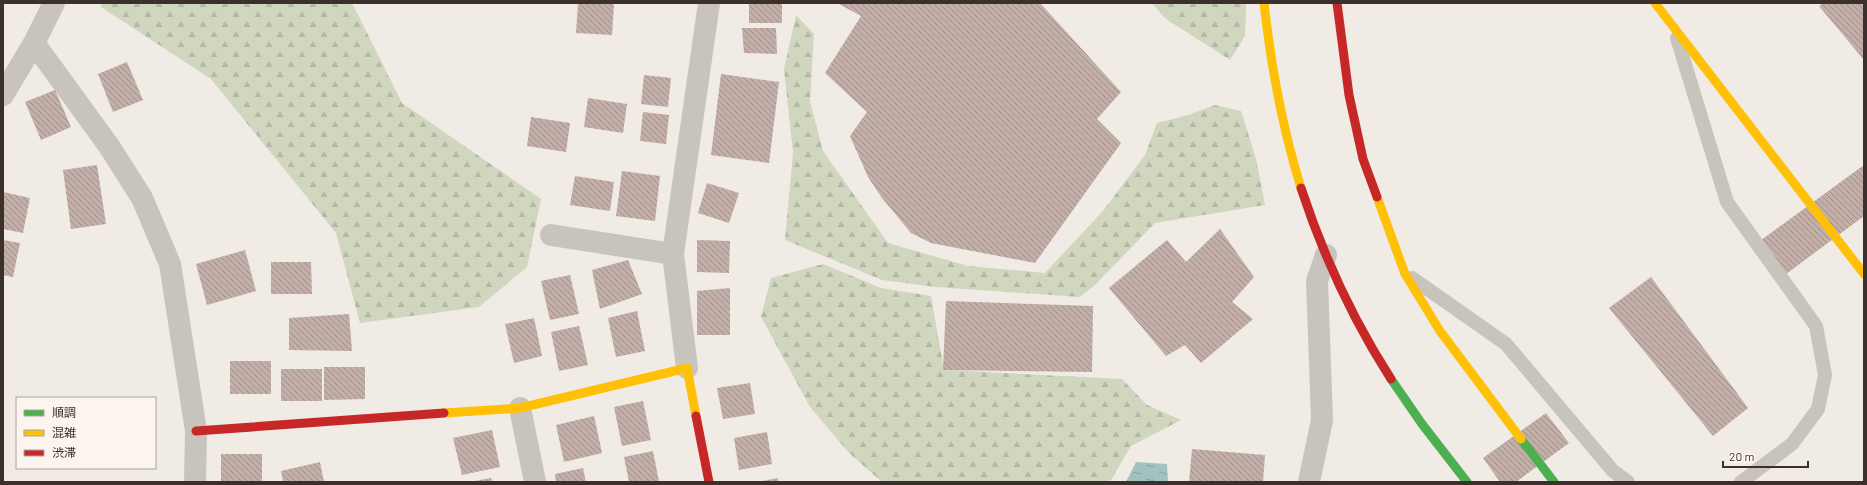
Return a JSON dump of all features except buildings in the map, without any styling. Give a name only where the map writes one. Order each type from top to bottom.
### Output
[{"type":"main road","points":[[1264,3],[1268,49],[1282,125],[1304,201],[1326,254],[1356,320],[1395,385],[1438,446],[1466,482]]},
{"type":"main road","points":[[1337,3],[1350,95],[1363,159],[1405,274],[1440,332],[1554,482]]},
{"type":"main road","points":[[1656,4],[1821,221],[1864,274]]},
{"type":"main road","points":[[196,431],[520,408],[687,368],[709,482]]},
{"type":"street","points":[[3,95],[34,43],[54,3]]},
{"type":"street","points":[[687,368],[673,254],[709,3]]},
{"type":"street","points":[[34,43],[109,146],[142,198],[170,264],[196,431],[195,482]]},
{"type":"street","points":[[551,235],[673,254]]},
{"type":"street","points":[[1309,482],[1322,420],[1317,281],[1326,254]]},
{"type":"street","points":[[520,408],[535,482]]},
{"type":"lane","points":[[1672,25],[1727,202],[1816,326],[1825,374],[1818,409],[1792,444],[1741,482]]},
{"type":"lane","points":[[1405,274],[1506,344],[1613,471],[1628,482]]},
{"type":"green space","points":[[101,3],[352,3],[402,103],[541,199],[527,267],[479,307],[360,323],[336,233],[211,79],[101,7]]},
{"type":"green space","points":[[1152,3],[1246,3],[1245,36],[1230,60],[1166,19]]},
{"type":"green space","points":[[796,15],[814,34],[810,102],[823,151],[888,243],[968,266],[1045,273],[1103,211],[1145,155],[1157,123],[1185,116],[1215,105],[1241,111],[1256,159],[1265,205],[1155,223],[1096,284],[1080,297],[936,287],[882,280],[785,240],[793,153],[784,69]]},
{"type":"green space","points":[[823,264],[881,288],[931,296],[944,370],[1122,379],[1147,405],[1181,420],[1131,446],[1111,480],[1106,482],[882,482],[849,453],[810,407],[761,317],[771,278]]},
{"type":"water","points":[[1136,462],[1167,464],[1168,482],[1126,482]]},
{"type":"traffic: fast","points":[[1391,379],[1422,424],[1467,482]]},
{"type":"traffic: fast","points":[[1521,439],[1554,482]]},
{"type":"traffic: slow","points":[[1264,3],[1278,96],[1288,142],[1301,188]]},
{"type":"traffic: slow","points":[[1655,3],[1864,274]]},
{"type":"traffic: slow","points":[[1377,197],[1405,274],[1440,331],[1521,439]]},
{"type":"traffic: slow","points":[[444,413],[520,408],[687,368],[696,416]]},
{"type":"traffic: jam","points":[[1337,3],[1349,95],[1363,159],[1377,197]]},
{"type":"traffic: jam","points":[[1301,188],[1319,238],[1340,286],[1364,334],[1391,379]]},
{"type":"traffic: jam","points":[[196,431],[444,413]]},
{"type":"traffic: jam","points":[[696,416],[709,482]]}]
